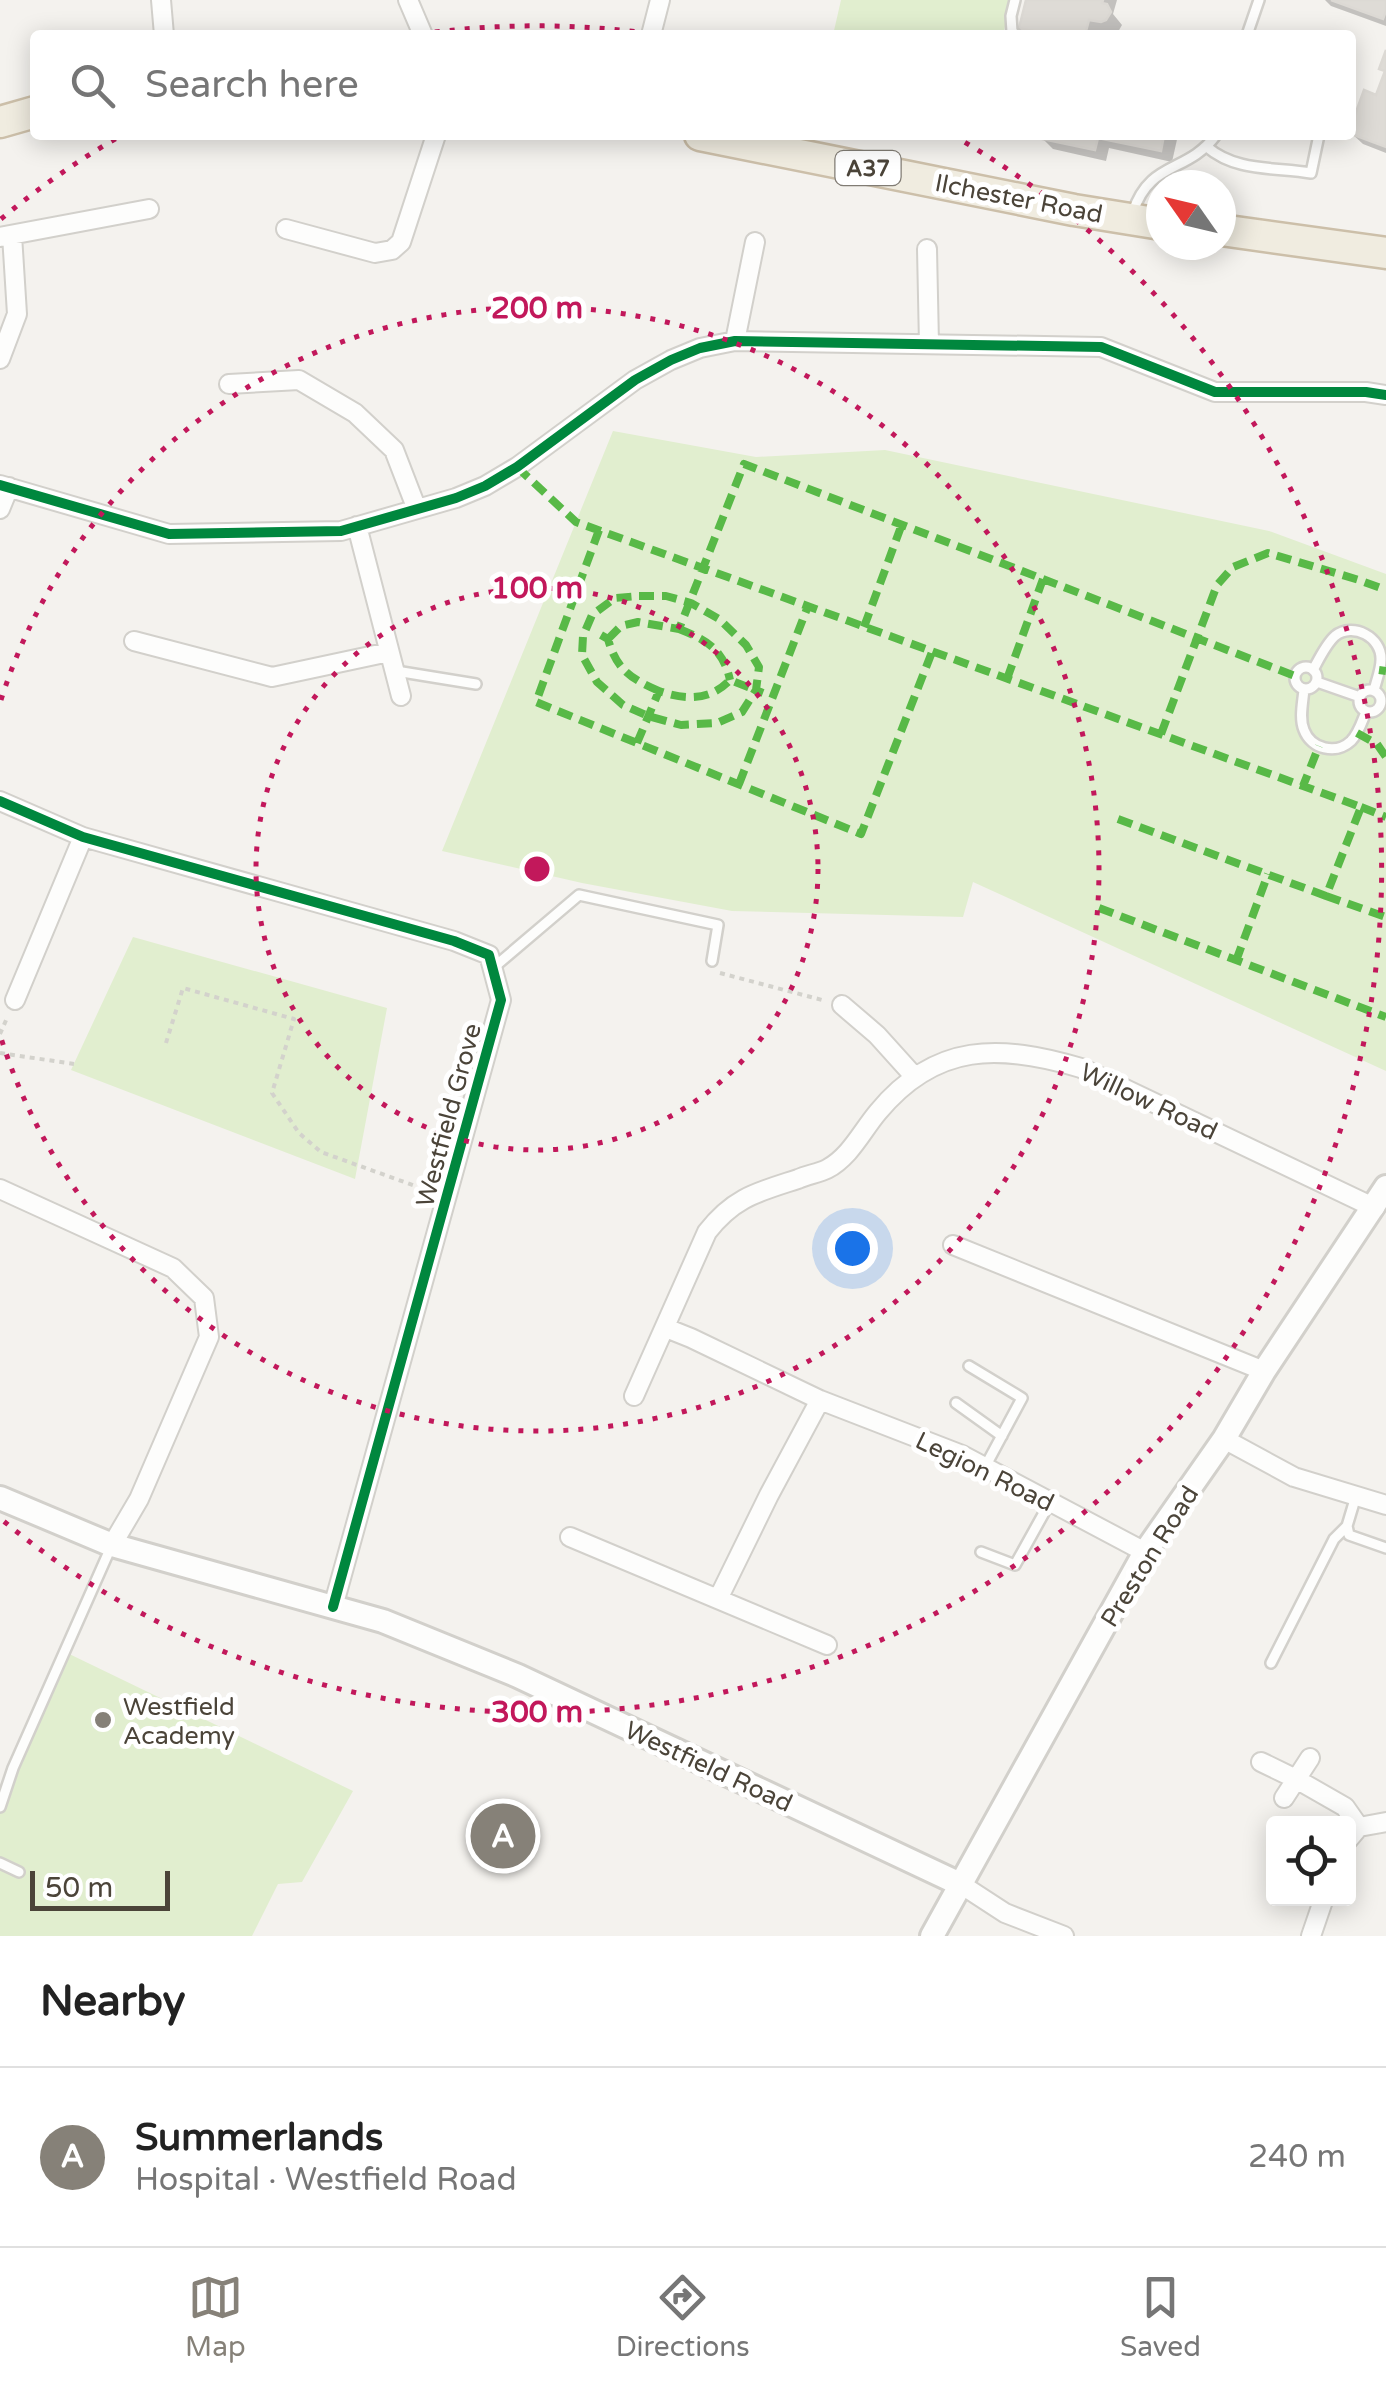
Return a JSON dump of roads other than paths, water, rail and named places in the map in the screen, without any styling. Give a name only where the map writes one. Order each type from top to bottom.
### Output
[{"type":"highway","points":[[0,122],[30,113]]},
{"type":"highway","name":"Ilchester Road","points":[[725,140],[1146,222]]},
{"type":"highway","points":[[1236,232],[1386,253]]},
{"type":"street","points":[[161,0],[164,30]]},
{"type":"street","points":[[408,0],[420,30]]},
{"type":"street","points":[[651,30],[660,0]]},
{"type":"street","points":[[286,230],[375,253],[392,250],[402,242],[434,140]]},
{"type":"street","points":[[0,358],[17,314],[6,236],[149,209]]},
{"type":"street","points":[[735,341],[755,242]]},
{"type":"street","points":[[927,249],[929,344]]},
{"type":"street","points":[[0,510],[4,486],[169,534],[341,531],[456,498],[501,477],[635,380],[700,348],[735,341],[1101,346],[1215,392],[1386,395]]},
{"type":"street","points":[[228,384],[298,380],[354,413],[394,450],[416,507]]},
{"type":"street","points":[[357,526],[401,696]]},
{"type":"street","points":[[134,641],[272,676],[391,661]]},
{"type":"street","points":[[0,801],[83,836],[454,941],[489,955],[492,968]]},
{"type":"street","points":[[15,1000],[83,836]]},
{"type":"street","name":"Westfield Grove","points":[[333,1607],[501,1000],[492,968]]},
{"type":"street","points":[[842,1006],[878,1034],[914,1076]]},
{"type":"street","name":"Willow Road","points":[[634,1396],[708,1232],[722,1213],[743,1198],[827,1169],[847,1154],[893,1095],[914,1076],[958,1056],[1004,1051],[1041,1056],[1081,1068],[1380,1198]]},
{"type":"street","points":[[0,1189],[173,1268],[204,1298],[209,1337],[139,1499],[112,1545]]},
{"type":"street","name":"Preston Road","points":[[932,1936],[1145,1552],[1224,1439],[1264,1371],[1380,1198]]},
{"type":"street","points":[[953,1245],[1264,1371]]},
{"type":"street","name":"Legion Road","points":[[666,1328],[820,1400],[962,1455],[1145,1552]]},
{"type":"street","points":[[718,1599],[820,1400]]},
{"type":"street","points":[[1224,1439],[1294,1477],[1386,1505]]},
{"type":"street","name":"Westfield Road","points":[[0,1498],[112,1545],[383,1620],[518,1676],[962,1885]]},
{"type":"street","points":[[570,1537],[827,1645]]},
{"type":"street","points":[[1284,1798],[1310,1758]]},
{"type":"street","points":[[1260,1762],[1345,1807],[1348,1816]]},
{"type":"street","points":[[1356,1832],[1386,1822]]},
{"type":"street","points":[[962,1885],[1005,1913],[1064,1936]]},
{"type":"street","points":[[1311,1936],[1321,1906]]},
{"type":"lane","points":[[1012,30],[1015,0]]},
{"type":"lane","points":[[1249,30],[1259,0]]},
{"type":"lane","points":[[1130,220],[1141,191],[1152,178],[1191,158],[1212,140]]},
{"type":"lane","points":[[1206,147],[1221,158],[1246,166],[1311,172],[1318,140]]},
{"type":"lane","points":[[1313,670],[1332,638],[1350,631],[1360,632],[1376,643],[1380,651],[1374,691]]},
{"type":"lane","points":[[391,661],[476,684]]},
{"type":"lane","points":[[1302,668],[1313,670],[1317,676],[1312,688],[1298,686],[1296,676],[1302,668]]},
{"type":"lane","points":[[1316,682],[1360,697]]},
{"type":"lane","points":[[1304,689],[1303,729],[1315,744],[1324,748],[1351,741],[1366,712]]},
{"type":"lane","points":[[1366,691],[1374,691],[1383,706],[1366,712],[1360,706],[1360,697],[1366,691]]},
{"type":"lane","points":[[492,968],[579,896],[718,925],[712,961]]},
{"type":"lane","points":[[969,1366],[1022,1398],[985,1467]]},
{"type":"lane","points":[[956,1403],[1002,1436]]},
{"type":"lane","points":[[1271,1663],[1334,1538],[1346,1526],[1356,1496]]},
{"type":"lane","points":[[981,1552],[1015,1565],[1050,1502]]},
{"type":"lane","points":[[1346,1526],[1349,1535],[1386,1548]]},
{"type":"lane","points":[[0,1807],[13,1768],[112,1545]]},
{"type":"lane","points":[[0,1864],[19,1872]]},
{"type":"place","name":"Westfield Academy","points":[[103,1720]]},
{"type":"place","name":"Summerlands","points":[[503,1836]]}]
